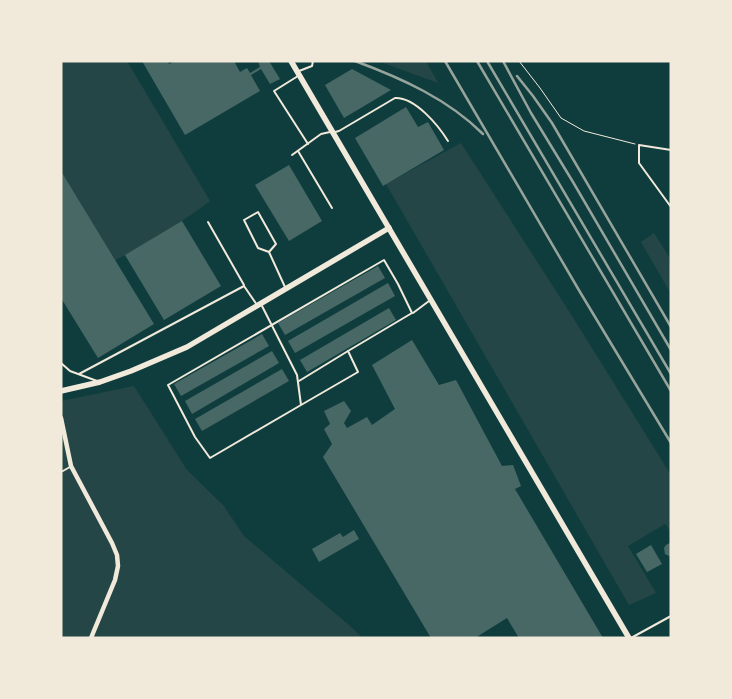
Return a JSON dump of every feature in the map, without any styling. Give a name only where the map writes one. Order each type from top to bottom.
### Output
[{"type":"street","points":[[291,61],[630,638]]},
{"type":"street","points":[[61,391],[100,382],[187,347],[389,228]]},
{"type":"street","points":[[61,418],[71,466],[117,555],[116,580],[91,638]]},
{"type":"lane","points":[[308,144],[274,92],[298,73],[312,66],[313,61]]},
{"type":"lane","points":[[292,155],[321,134],[340,131],[399,97],[423,111],[440,129],[448,141]]},
{"type":"lane","points":[[671,150],[639,145],[639,163],[671,206]]},
{"type":"lane","points":[[298,151],[332,208]]},
{"type":"lane","points":[[269,252],[276,244],[258,212],[244,220],[258,248],[269,252],[286,289]]},
{"type":"lane","points":[[208,222],[244,286],[259,305],[271,325],[297,375],[301,405]]},
{"type":"lane","points":[[348,351],[358,372],[210,458],[195,436],[168,385],[384,260],[412,314]]},
{"type":"lane","points":[[79,374],[244,286]]},
{"type":"lane","points":[[298,382],[412,314],[431,300]]},
{"type":"lane","points":[[61,363],[70,371],[100,382]]},
{"type":"lane","points":[[61,472],[71,466]]},
{"type":"lane","points":[[630,638],[671,616]]},
{"type":"path","points":[[519,61],[561,118],[584,131],[639,145]]},
{"type":"shaded area","points":[[61,61],[127,61],[210,201],[152,241],[115,260],[61,171]]},
{"type":"shaded area","points":[[378,61],[426,61],[438,83]]},
{"type":"shaded area","points":[[461,143],[671,475],[671,532],[665,524],[628,546],[656,593],[629,605],[386,184]]},
{"type":"shaded area","points":[[654,233],[671,260],[671,294],[641,242]]},
{"type":"shaded area","points":[[134,386],[187,470],[223,505],[244,536],[363,638],[61,638],[61,401]]},
{"type":"building","points":[[142,61],[168,61],[169,64],[175,61],[234,61],[240,72],[247,68],[250,73],[260,67],[258,61],[269,61],[280,79],[270,84],[261,69],[251,75],[260,91],[185,135]]},
{"type":"building","points":[[352,69],[391,90],[344,118],[325,85]]},
{"type":"building","points":[[406,107],[418,127],[428,122],[444,150],[383,186],[355,138]]},
{"type":"building","points":[[289,165],[322,221],[289,241],[255,185]]},
{"type":"building","points":[[61,171],[154,324],[98,358],[61,298]]},
{"type":"building","points":[[182,221],[221,286],[164,320],[125,255]]},
{"type":"building","points":[[378,266],[385,278],[285,335],[278,323]]},
{"type":"building","points":[[388,283],[395,296],[295,353],[288,341]]},
{"type":"building","points":[[389,308],[396,320],[307,372],[300,360]]},
{"type":"building","points":[[262,334],[269,346],[181,396],[174,384]]},
{"type":"building","points":[[412,340],[439,385],[456,380],[502,466],[513,465],[521,486],[515,489],[603,638],[519,638],[507,618],[475,638],[431,638],[323,457],[332,444],[324,429],[330,424],[324,411],[344,401],[351,411],[344,423],[347,428],[367,417],[372,425],[395,409],[372,365]]},
{"type":"building","points":[[272,351],[279,363],[192,414],[185,401]]},
{"type":"building","points":[[282,369],[289,381],[202,431],[195,419]]},
{"type":"building","points":[[354,530],[359,539],[319,562],[312,549],[340,533],[343,537]]},
{"type":"building","points":[[670,543],[671,556],[669,556],[665,554],[664,548]]},
{"type":"building","points":[[651,545],[662,564],[647,572],[636,554]]},
{"type":"railway","points":[[355,61],[406,82],[439,100],[455,110],[483,134]]},
{"type":"railway","points":[[445,61],[671,443]]},
{"type":"railway","points":[[477,61],[671,391]]},
{"type":"railway","points":[[487,61],[671,374]]},
{"type":"railway","points":[[503,61],[531,113],[671,350]]},
{"type":"railway","points":[[517,76],[552,123],[671,327]]}]
